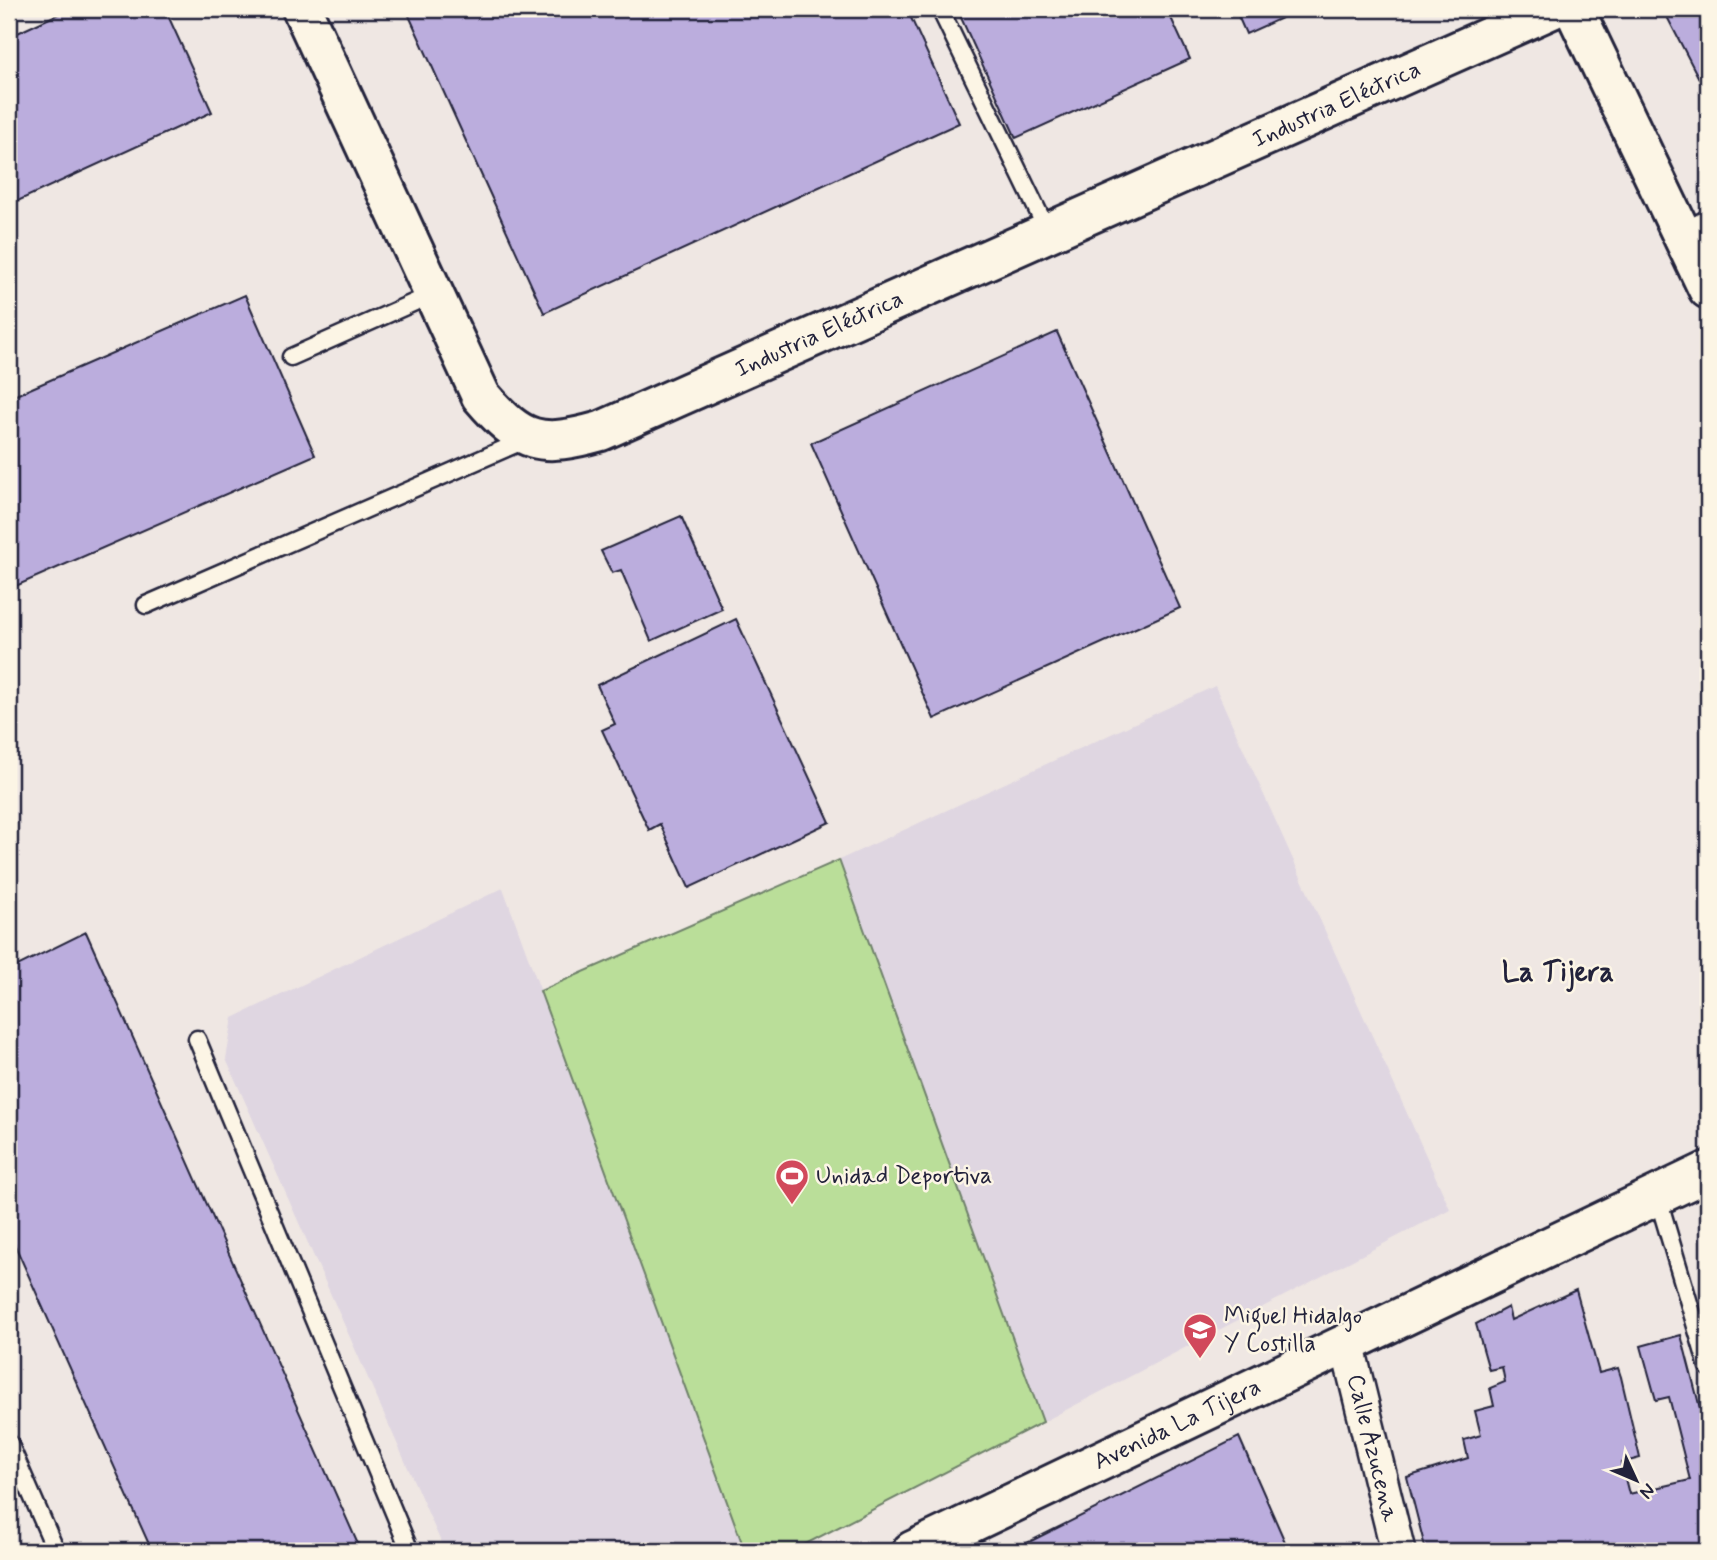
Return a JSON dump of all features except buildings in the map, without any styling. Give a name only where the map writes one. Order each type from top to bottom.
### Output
[{"type":"street","points":[[302,9],[481,396],[504,423],[527,439]]},
{"type":"street","name":"Industria Eléctrica","points":[[527,439],[568,440],[601,431],[1552,9]]},
{"type":"street","points":[[1574,9],[1695,225],[1708,289]]},
{"type":"street","name":"Avenida La Tijera","points":[[912,1551],[1708,1171]]},
{"type":"street","name":"Calle Azucena","points":[[1347,1344],[1398,1551]]},
{"type":"lane","points":[[940,9],[1049,234]]},
{"type":"lane","points":[[291,357],[433,294]]},
{"type":"lane","points":[[146,605],[527,439]]},
{"type":"lane","points":[[197,1039],[410,1551]]},
{"type":"lane","points":[[1657,1195],[1708,1367]]},
{"type":"lane","points":[[9,1443],[57,1551]]},
{"type":"shaded area","points":[[1215,686],[1450,1209],[1043,1422],[839,860]]},
{"type":"shaded area","points":[[503,888],[745,1551],[445,1551],[226,1059],[233,1018]]},
{"type":"green space","name":"Unidad Deportiva","points":[[839,860],[1043,1422],[792,1551],[745,1551],[540,991]]},
{"type":"place","name":"Unidad Deportiva","points":[[792,1206]]},
{"type":"place","name":"Miguel Hidalgo Y Costilla","points":[[1200,1360]]},
{"type":"district","name":"La Tijera","points":[[1558,973]]}]
